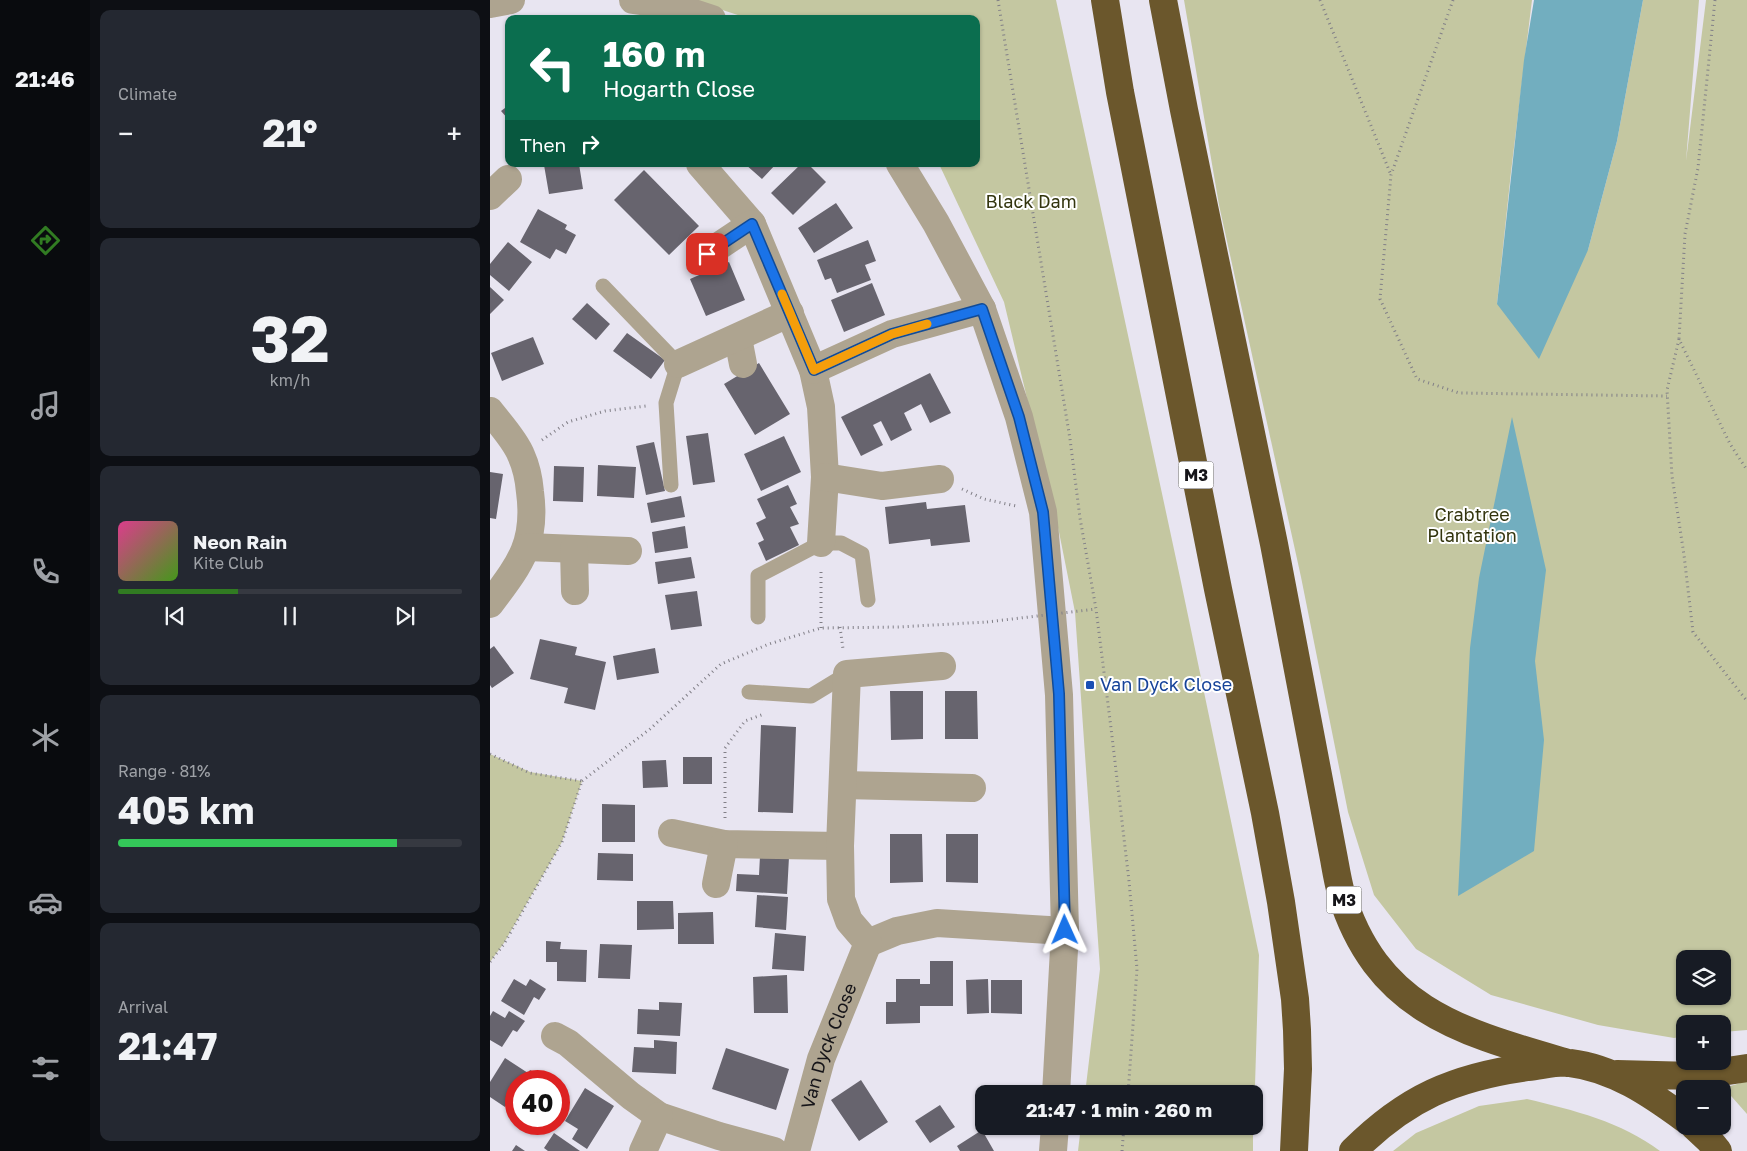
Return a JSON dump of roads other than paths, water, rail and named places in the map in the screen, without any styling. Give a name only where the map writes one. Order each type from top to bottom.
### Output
[{"type":"highway","name":"M3","points":[[1105,0],[1120,92],[1281,902],[1297,1030],[1298,1069],[1294,1151]]},
{"type":"highway","name":"M3","points":[[1163,0],[1272,534],[1341,892],[1349,916],[1371,957],[1402,992],[1438,1017],[1480,1036],[1568,1063],[1610,1073],[1694,1076],[1747,1068]]},
{"type":"highway","name":"M3","points":[[1353,1151],[1393,1115],[1442,1087],[1464,1080],[1511,1070],[1568,1063]]},
{"type":"highway","name":"M3","points":[[1610,1073],[1642,1090],[1676,1113]]},
{"type":"highway","points":[[1703,1135],[1718,1151]]},
{"type":"street","points":[[490,4],[511,0]]},
{"type":"street","points":[[633,0],[669,5],[700,15]]},
{"type":"street","points":[[703,167],[752,224],[814,370],[821,407],[825,477],[821,543]]},
{"type":"street","points":[[902,167],[936,223],[982,309],[1019,417],[1043,512],[1059,694],[1065,930],[1056,1085]]},
{"type":"street","points":[[707,254],[752,224]]},
{"type":"street","points":[[814,370],[892,334],[982,309]]},
{"type":"street","points":[[678,364],[790,313]]},
{"type":"street","points":[[738,338],[743,364]]},
{"type":"street","points":[[490,411],[521,454],[530,487],[532,504],[532,526],[527,547],[517,567],[490,604]]},
{"type":"street","points":[[825,477],[882,486],[940,479]]},
{"type":"street","points":[[527,547],[628,551]]},
{"type":"street","points":[[574,549],[575,591]]},
{"type":"street","points":[[942,666],[846,674],[840,846],[842,899],[848,921],[868,943],[897,931],[937,923],[1065,930]]},
{"type":"street","points":[[843,785],[972,788]]},
{"type":"street","points":[[672,833],[724,844],[840,846]]},
{"type":"street","points":[[716,884],[724,844]]},
{"type":"street","name":"Van Dyck Close","points":[[796,1151],[821,1059],[868,943]]},
{"type":"street","points":[[566,1035],[631,1096],[658,1116],[718,1136],[774,1151]]},
{"type":"street","points":[[643,1151],[658,1116]]},
{"type":"street","points":[[1053,1151],[1054,1135]]},
{"type":"lane","points":[[603,286],[678,364],[666,404],[671,485]]},
{"type":"lane","points":[[758,617],[758,576],[821,543],[841,543],[862,554],[868,600]]},
{"type":"lane","points":[[749,692],[811,696],[846,674]]},
{"type":"water","points":[[1534,0],[1643,0],[1617,141],[1588,250],[1539,359],[1497,304],[1524,60]]},
{"type":"water","points":[[1512,417],[1546,570],[1535,661],[1544,740],[1534,851],[1458,896],[1470,648],[1479,578]]},
{"type":"place","name":"Van Dyck Close","points":[[1090,685]]},
{"type":"park label","name":"Black Dam","points":[[1031,202]]},
{"type":"park label","name":"Crabtree Plantation","points":[[1472,525]]}]
